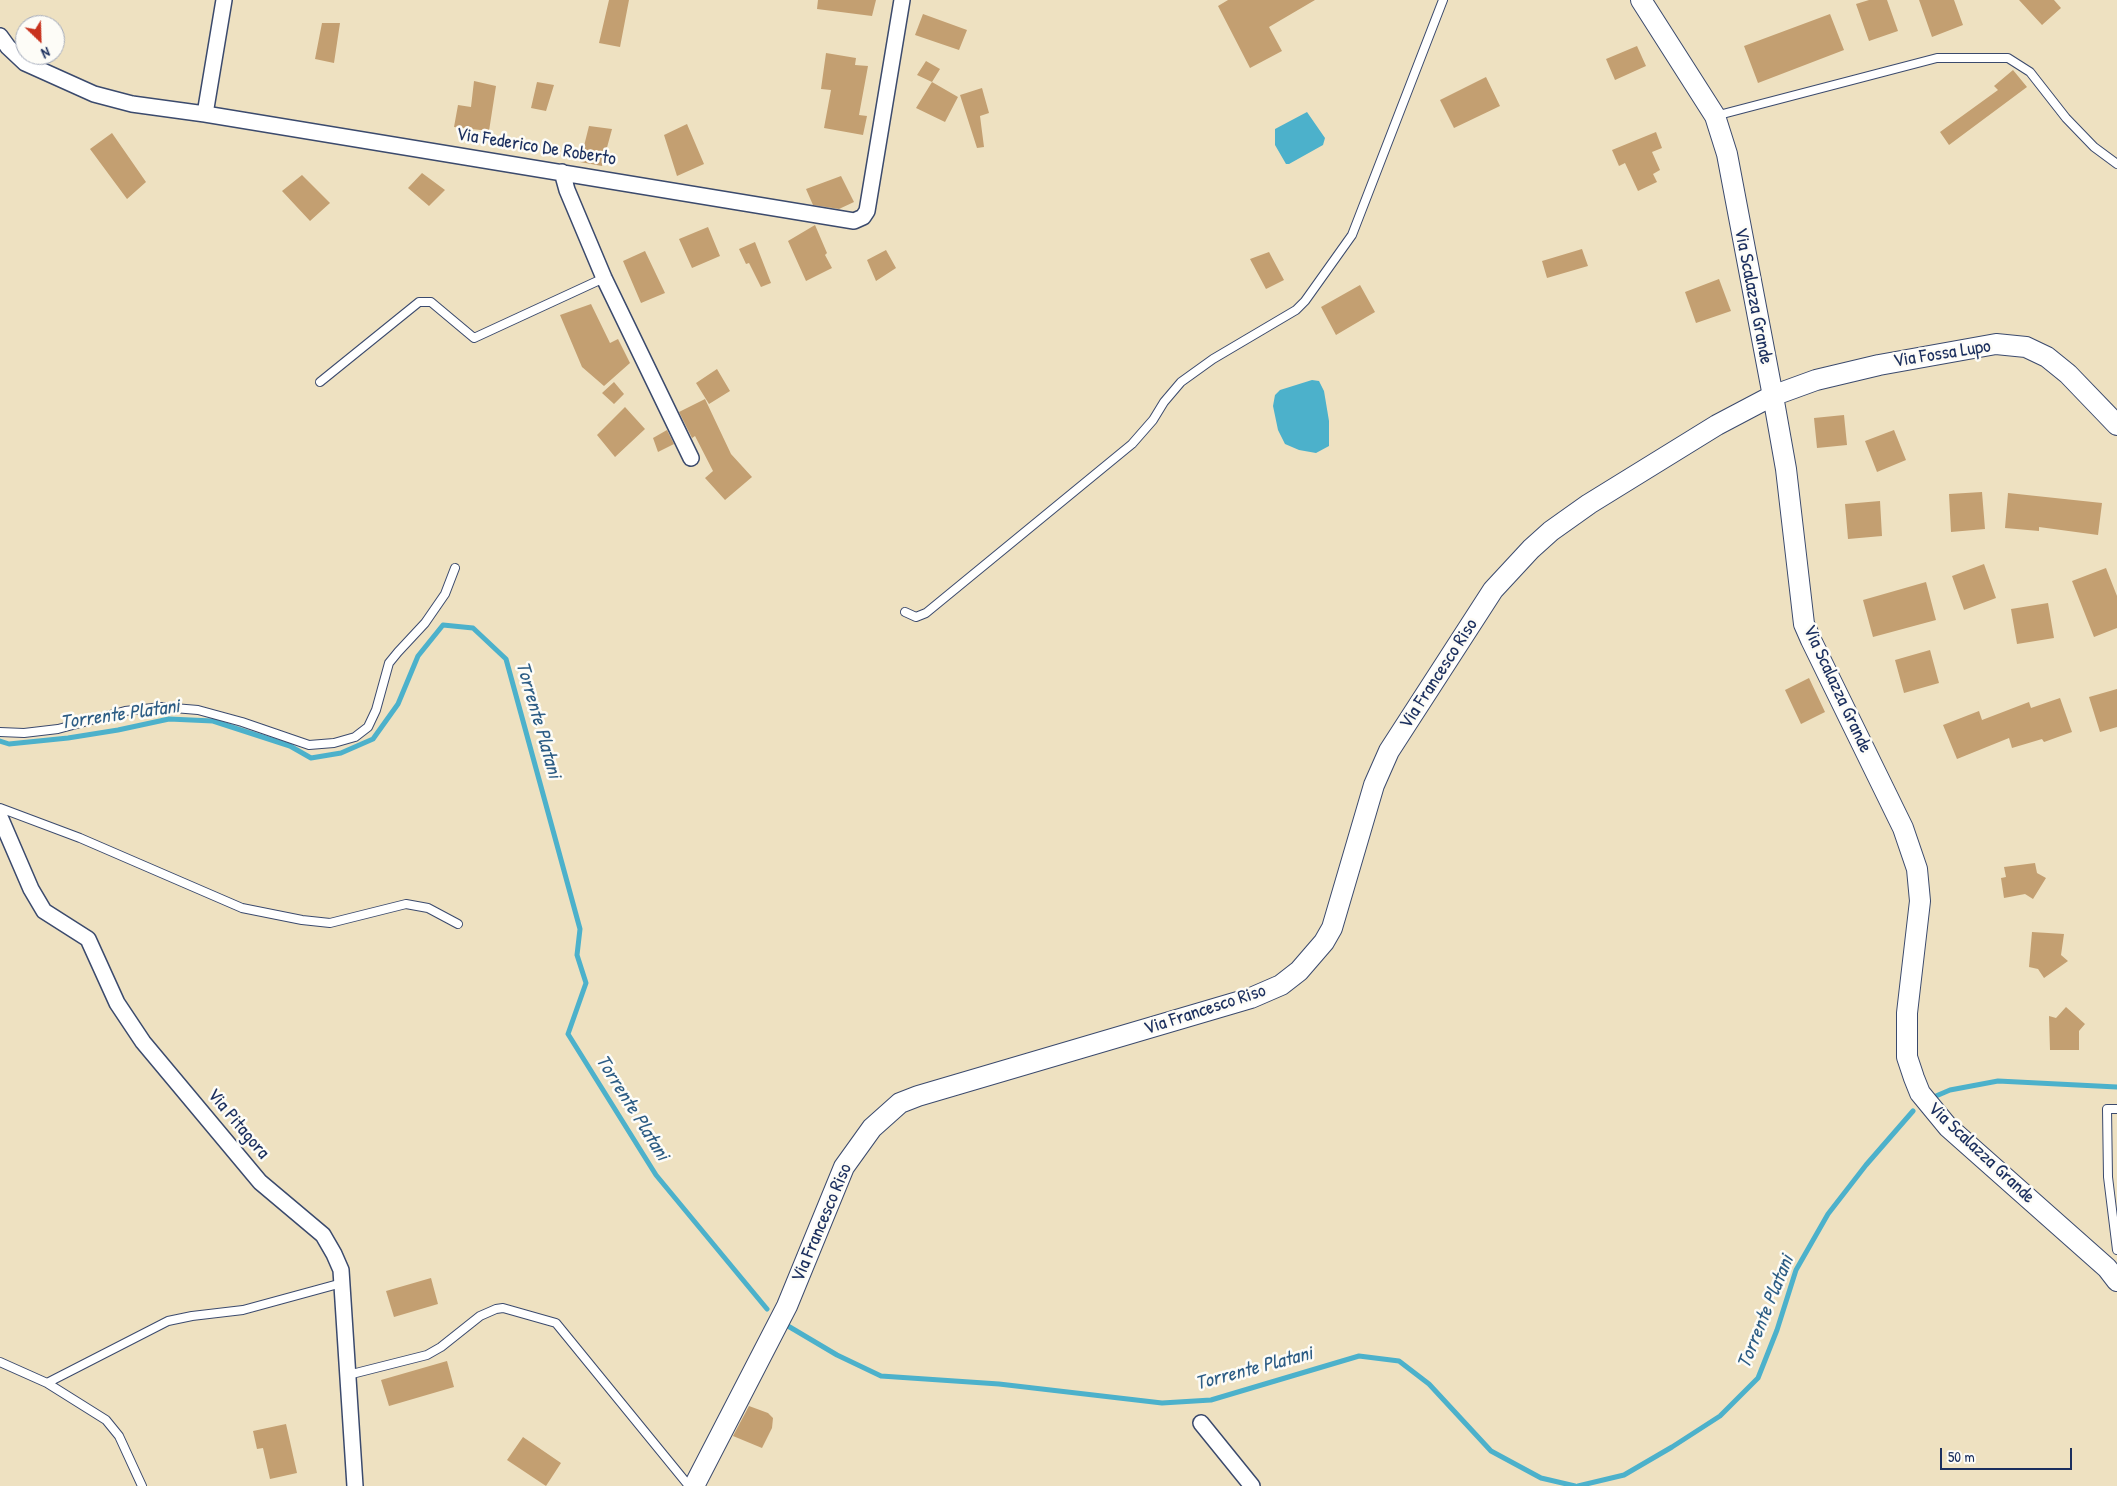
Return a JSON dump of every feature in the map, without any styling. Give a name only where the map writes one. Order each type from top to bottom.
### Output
[{"type":"street","points":[[205,114],[224,0]]},
{"type":"street","name":"Via Federico De Roberto","points":[[0,36],[8,47],[25,63],[94,94],[132,104],[205,114],[854,221],[863,217],[867,211],[902,0]]},
{"type":"street","name":"Via Scalazza Grande","points":[[1641,0],[1715,116],[1726,154],[1786,470],[1804,624],[1903,828],[1917,869],[1920,901],[1907,1012],[1907,1057],[1914,1078],[1920,1094],[1948,1127],[2115,1275]]},
{"type":"street","points":[[562,172],[567,190],[604,278],[691,458]]},
{"type":"street","name":"Via Fossa Lupo","points":[[1772,396],[1816,380],[1879,365],[1996,344],[2026,347],[2047,357],[2068,374],[2117,425]]},
{"type":"street","name":"Via Francesco Riso","points":[[694,1486],[787,1306],[844,1167],[872,1128],[900,1104],[918,1096],[1251,998],[1281,985],[1299,971],[1324,942],[1332,928],[1374,785],[1389,751],[1493,590],[1531,549],[1551,531],[1581,509],[1717,425],[1772,396]]},
{"type":"street","name":"Via Pitagora","points":[[0,817],[31,889],[44,911],[88,939],[116,1002],[143,1042],[260,1182],[324,1235],[341,1270],[355,1486]]},
{"type":"street","points":[[1201,1423],[1252,1486]]},
{"type":"lane","points":[[906,612],[916,617],[926,614],[1132,444],[1153,420],[1180,382],[1213,359],[1296,310],[1304,301],[1352,235],[1443,0]]},
{"type":"lane","points":[[1715,116],[1936,58],[2008,58],[2030,72],[2066,118],[2094,147],[2117,164]]},
{"type":"lane","points":[[320,382],[420,302],[431,302],[474,338],[604,278]]},
{"type":"lane","points":[[0,732],[24,733],[58,729],[125,711],[162,707],[198,710],[242,722],[309,745],[334,744],[355,737],[368,727],[376,710],[389,663],[425,623],[445,594],[455,568]]},
{"type":"lane","points":[[0,808],[80,838],[242,908],[302,920],[330,923],[406,904],[428,908],[458,924]]},
{"type":"lane","points":[[2117,1109],[2107,1109],[2108,1177],[2117,1250]]},
{"type":"lane","points":[[47,1383],[168,1321],[243,1310],[342,1283]]},
{"type":"lane","points":[[348,1375],[427,1355],[480,1316],[496,1309],[503,1308],[556,1323],[689,1486]]},
{"type":"lane","points":[[0,1362],[47,1383],[106,1420],[119,1436],[142,1486]]},
{"type":"water","points":[[1307,112],[1325,138],[1323,145],[1286,164],[1275,145],[1275,129]]},
{"type":"water","points":[[1312,380],[1319,381],[1324,391],[1329,421],[1329,446],[1316,453],[1299,450],[1285,444],[1278,430],[1273,406],[1275,395],[1280,390]]},
{"type":"building","points":[[609,0],[629,0],[620,47],[599,43]]},
{"type":"building","points":[[818,0],[876,0],[872,16],[817,9]]},
{"type":"building","points":[[1228,0],[1315,0],[1269,27],[1282,51],[1250,68],[1218,6]]},
{"type":"building","points":[[1869,0],[1887,0],[1898,31],[1869,41],[1856,4]]},
{"type":"building","points":[[1919,0],[1954,0],[1963,25],[1932,37]]},
{"type":"building","points":[[2019,0],[2054,0],[2061,8],[2042,25]]},
{"type":"building","points":[[923,14],[967,30],[959,50],[915,35]]},
{"type":"building","points":[[1830,14],[1844,50],[1758,83],[1744,46]]},
{"type":"building","points":[[322,23],[340,23],[334,63],[315,59]]},
{"type":"building","points":[[1637,46],[1646,66],[1615,80],[1606,59]]},
{"type":"building","points":[[826,53],[856,58],[855,65],[868,66],[859,115],[867,116],[863,135],[824,128],[831,90],[821,89]]},
{"type":"building","points":[[926,61],[940,69],[932,82],[917,75]]},
{"type":"building","points":[[2013,70],[2027,87],[1949,145],[1940,132],[1998,90],[1994,86]]},
{"type":"building","points":[[1486,77],[1500,106],[1454,128],[1440,100]]},
{"type":"building","points":[[474,81],[496,86],[489,131],[454,127],[458,105],[471,107]]},
{"type":"building","points":[[537,82],[554,85],[546,111],[531,108]]},
{"type":"building","points":[[932,82],[958,97],[945,122],[916,108]]},
{"type":"building","points":[[982,88],[989,113],[980,116],[984,147],[977,148],[960,95]]},
{"type":"building","points":[[687,124],[704,164],[677,176],[664,135]]},
{"type":"building","points":[[589,126],[612,129],[602,166],[580,162]]},
{"type":"building","points":[[1656,132],[1662,148],[1652,152],[1660,170],[1653,174],[1657,182],[1638,191],[1625,163],[1619,166],[1612,150]]},
{"type":"building","points":[[112,133],[146,182],[127,199],[90,149]]},
{"type":"building","points":[[422,173],[445,190],[429,206],[408,188]]},
{"type":"building","points":[[302,175],[330,203],[310,221],[282,191]]},
{"type":"building","points":[[841,176],[854,202],[839,209],[813,205],[806,189]]},
{"type":"building","points":[[815,225],[827,253],[825,255],[832,268],[806,281],[788,241]]},
{"type":"building","points":[[708,227],[720,256],[692,268],[679,239]]},
{"type":"building","points":[[755,242],[771,283],[761,287],[749,263],[746,264],[739,249]]},
{"type":"building","points":[[1582,249],[1588,266],[1547,278],[1542,261]]},
{"type":"building","points":[[886,250],[896,268],[876,281],[867,260]]},
{"type":"building","points":[[645,251],[665,293],[641,303],[623,261]]},
{"type":"building","points":[[1269,252],[1284,280],[1266,289],[1250,259]]},
{"type":"building","points":[[1719,279],[1731,311],[1696,323],[1685,292]]},
{"type":"building","points":[[1360,285],[1375,312],[1336,335],[1321,307]]},
{"type":"building","points":[[591,304],[610,343],[618,339],[630,363],[604,386],[582,367],[560,315]]},
{"type":"building","points":[[717,369],[730,391],[709,404],[696,383]]},
{"type":"building","points":[[614,382],[624,394],[614,404],[602,393]]},
{"type":"building","points":[[705,399],[731,454],[752,477],[725,500],[705,478],[713,471],[695,436],[692,438],[679,412]]},
{"type":"building","points":[[625,407],[645,429],[615,457],[597,435]]},
{"type":"building","points":[[1844,415],[1847,445],[1817,448],[1814,418]]},
{"type":"building","points":[[667,430],[674,444],[658,452],[653,438]]},
{"type":"building","points":[[1894,430],[1906,460],[1877,472],[1865,441]]},
{"type":"building","points":[[1982,492],[1985,529],[1951,532],[1949,494]]},
{"type":"building","points":[[2008,493],[2102,503],[2098,535],[2039,527],[2039,531],[2005,528]]},
{"type":"building","points":[[1880,501],[1882,536],[1848,539],[1845,504]]},
{"type":"building","points":[[1984,564],[1996,598],[1964,610],[1952,576]]},
{"type":"building","points":[[2106,568],[2117,596],[2117,628],[2094,637],[2072,581]]},
{"type":"building","points":[[1926,582],[1936,620],[1873,637],[1863,600]]},
{"type":"building","points":[[2048,603],[2054,638],[2017,644],[2011,609]]},
{"type":"building","points":[[1930,650],[1939,683],[1904,693],[1895,660]]},
{"type":"building","points":[[1809,678],[1825,712],[1801,724],[1785,690]]},
{"type":"building","points":[[2117,689],[2117,727],[2100,732],[2089,697]]},
{"type":"building","points":[[2060,698],[2072,732],[2044,742],[2042,739],[2012,748],[2009,738],[1957,759],[1943,725],[1979,711],[1982,720],[2029,702],[2031,708]]},
{"type":"building","points":[[2035,863],[2037,873],[2046,878],[2033,899],[2025,894],[2004,898],[2001,878],[2006,877],[2004,867]]},
{"type":"building","points":[[2032,932],[2064,934],[2061,955],[2068,961],[2044,978],[2038,969],[2029,967]]},
{"type":"building","points":[[2066,1007],[2085,1024],[2079,1031],[2079,1050],[2050,1050],[2049,1016],[2056,1018]]},
{"type":"building","points":[[431,1278],[438,1304],[394,1317],[386,1291]]},
{"type":"building","points":[[447,1361],[454,1387],[389,1406],[381,1380]]},
{"type":"building","points":[[749,1406],[768,1413],[773,1418],[772,1428],[762,1448],[733,1436]]},
{"type":"building","points":[[286,1424],[297,1473],[270,1479],[263,1448],[257,1449],[253,1431]]},
{"type":"building","points":[[523,1437],[561,1463],[546,1486],[507,1460]]},
{"type":"waterway","name":"Torrente Platani","points":[[0,741],[9,744],[68,738],[169,719],[213,721],[290,746],[311,758],[341,753],[373,739],[398,704],[418,656],[443,625],[473,628],[506,659],[580,929],[577,955],[586,983],[568,1034],[656,1175],[767,1309]]},
{"type":"waterway","points":[[1936,1096],[1950,1090],[1998,1081],[2117,1087]]},
{"type":"waterway","name":"Torrente Platani","points":[[1578,1486],[1624,1475],[1672,1447],[1720,1416],[1758,1378],[1777,1330],[1796,1270],[1828,1214],[1866,1165],[1913,1111]]},
{"type":"waterway","name":"Torrente Platani","points":[[788,1326],[837,1355],[881,1376],[999,1384],[1162,1403],[1211,1400],[1359,1356],[1399,1361],[1429,1384],[1491,1451],[1541,1478],[1575,1486]]}]
